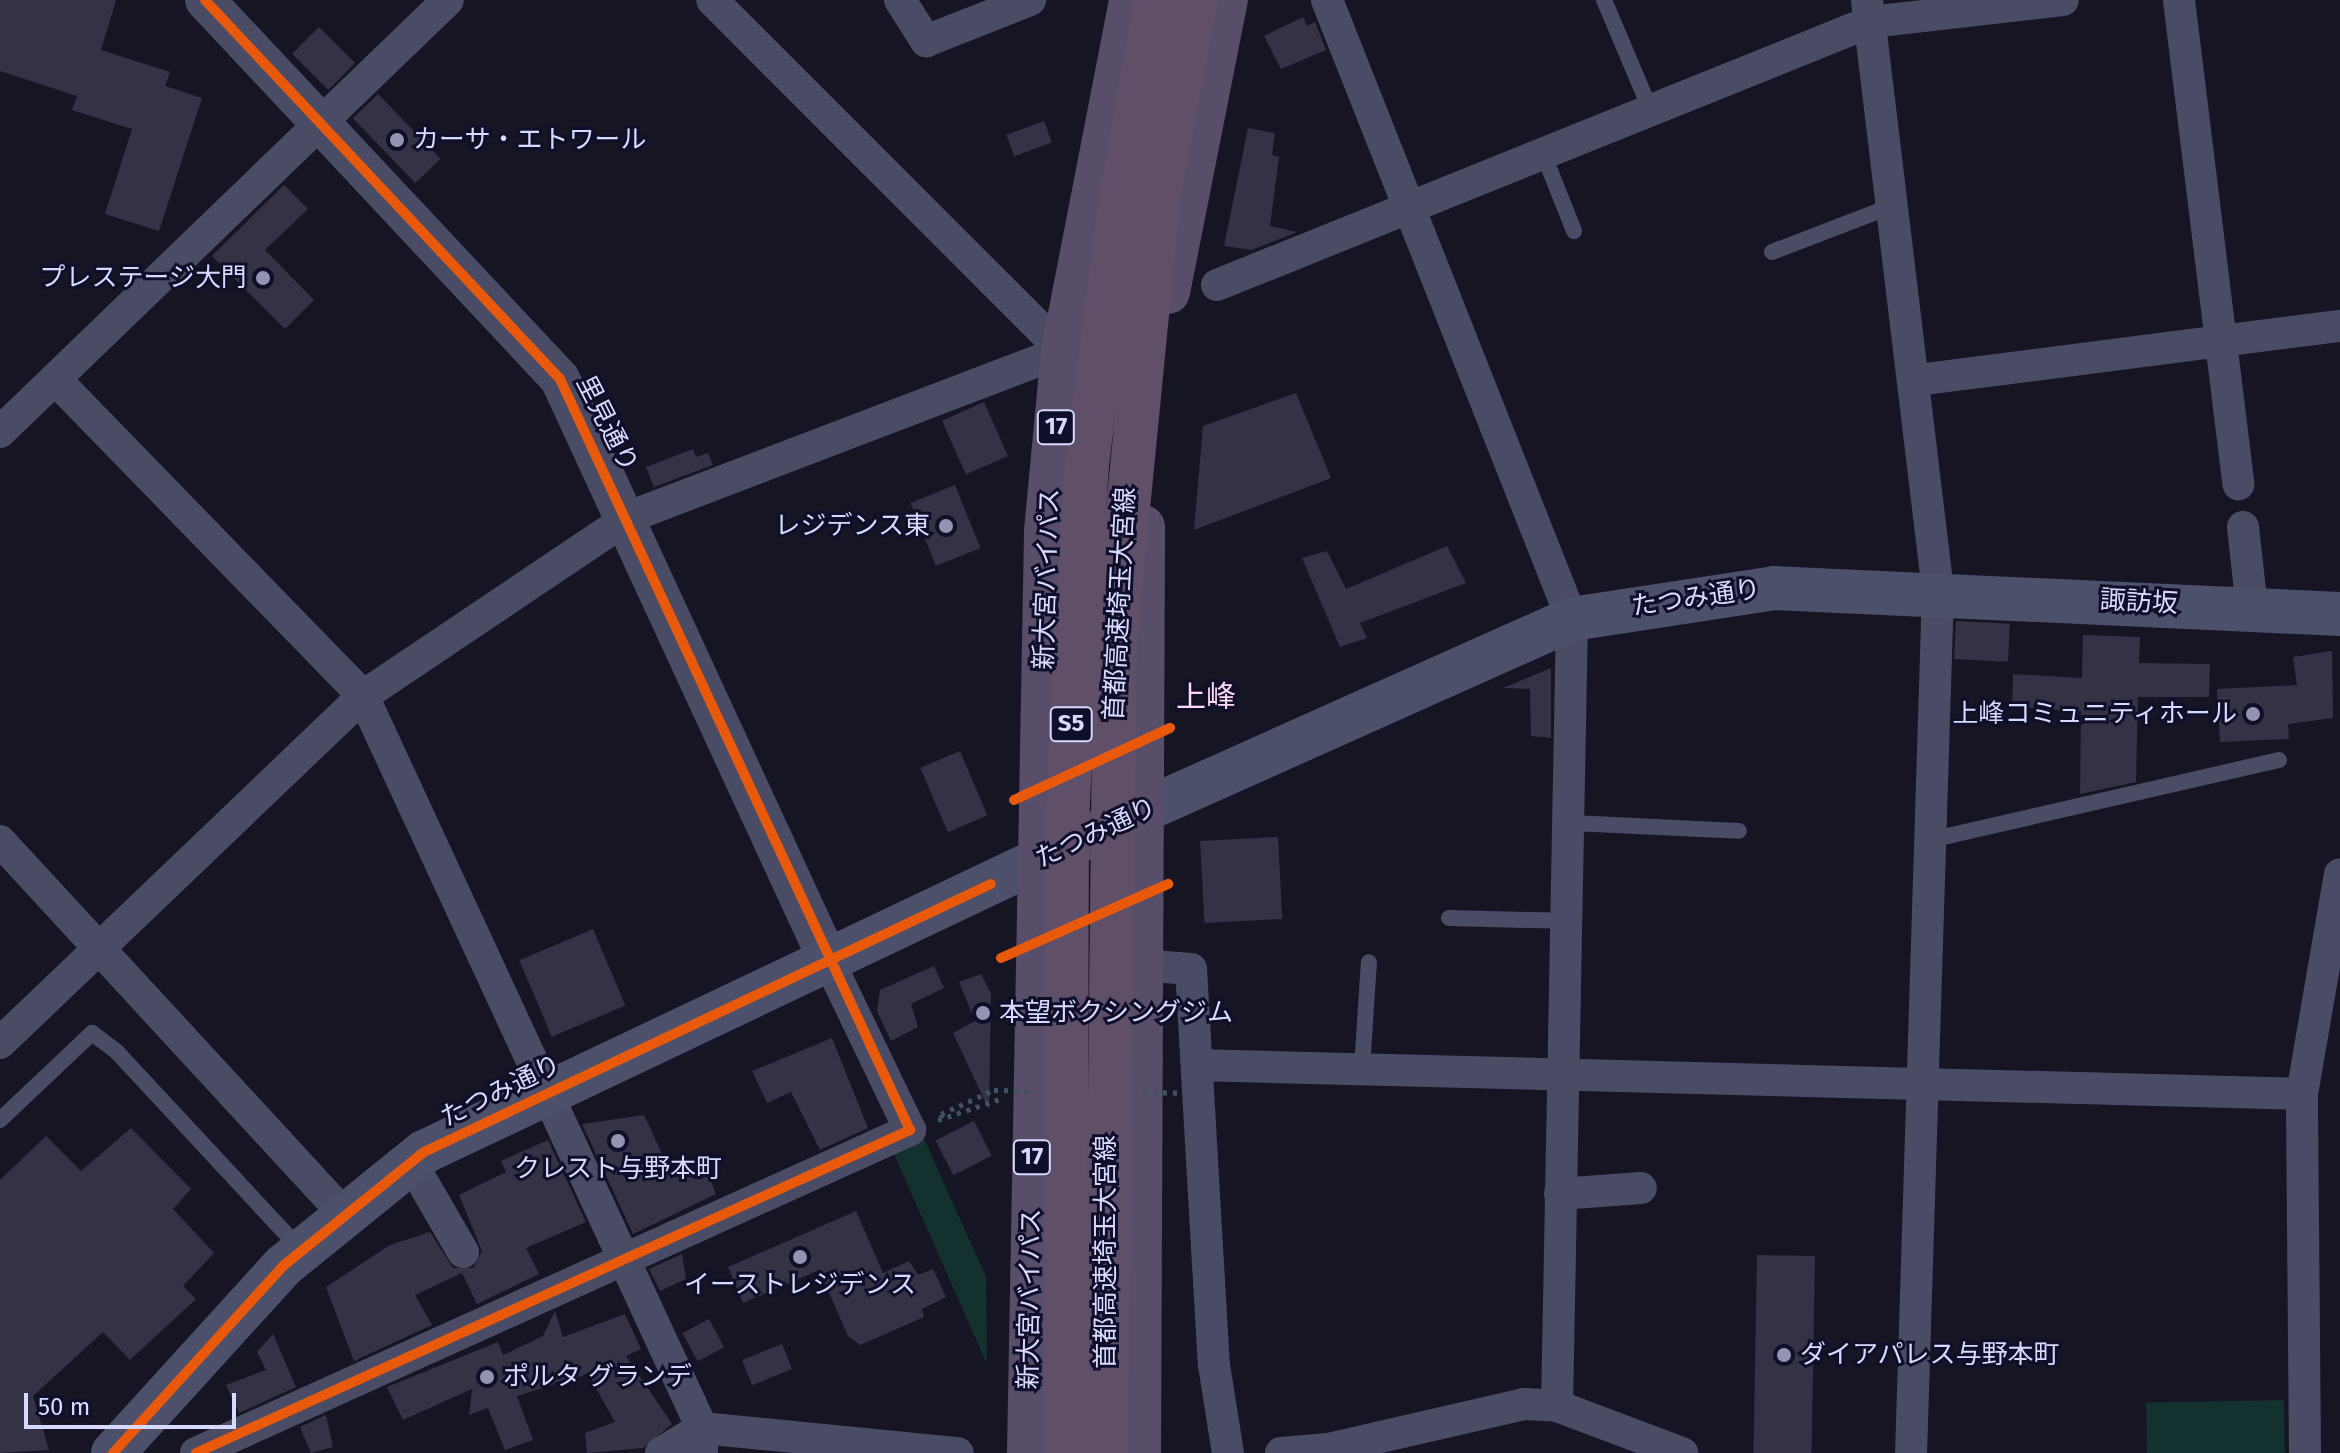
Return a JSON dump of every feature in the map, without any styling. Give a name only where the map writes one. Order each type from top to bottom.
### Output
[{"type":"highway","name":"新大宮バイパス","points":[[1029,1453],[1046,531],[1063,351],[1131,0]]},
{"type":"highway","name":"首都高速埼玉大宮線","points":[[1065,1453],[1067,827],[1075,641],[1087,464],[1120,203],[1156,0]]},
{"type":"highway","name":"首都高速埼玉大宮線","points":[[1106,1453],[1115,641],[1159,193],[1196,0]]},
{"type":"highway","points":[[1139,1453],[1138,813],[1145,455],[1186,179],[1226,0]]},
{"type":"main road","name":"たつみ通り","points":[[113,1453],[301,1250],[343,1213],[411,1162],[545,1094],[829,962],[1038,860],[1572,619],[1774,588],[1938,591]]},
{"type":"main road","name":"諏訪坂","points":[[1938,591],[2340,614]]},
{"type":"street","name":"里見通り","points":[[205,0],[560,379],[629,517],[829,962]]},
{"type":"street","points":[[0,432],[448,0]]},
{"type":"street","points":[[0,1043],[363,696],[629,517],[1063,351],[712,0]]},
{"type":"street","points":[[900,0],[926,41],[1030,0]]},
{"type":"street","points":[[1327,0],[1572,619],[1572,823],[1560,1194],[1557,1406]]},
{"type":"street","points":[[1217,285],[1410,205],[1651,111],[1868,11],[2063,0]]},
{"type":"street","points":[[2179,0],[2238,484]]},
{"type":"street","points":[[1868,11],[1917,380],[1938,591],[1911,1453]]},
{"type":"street","points":[[1917,380],[2221,338],[2340,326]]},
{"type":"street","points":[[55,379],[363,696],[702,1440]]},
{"type":"street","points":[[2243,527],[2252,609]]},
{"type":"street","points":[[0,841],[100,945],[343,1213]]},
{"type":"street","points":[[2305,1453],[2302,1094],[2329,997],[2340,874]]},
{"type":"street","points":[[196,1453],[910,1130],[829,962]]},
{"type":"street","points":[[1139,965],[1191,969],[1214,1365],[1228,1453]]},
{"type":"street","points":[[1197,1065],[2302,1094]]},
{"type":"street","points":[[411,1162],[463,1252]]},
{"type":"street","points":[[1560,1194],[1641,1188]]},
{"type":"street","points":[[1281,1453],[1356,1447],[1524,1404],[1557,1406],[1682,1453]]},
{"type":"street","points":[[661,1453],[702,1440],[958,1453]]},
{"type":"lane","points":[[1604,0],[1651,111]]},
{"type":"lane","points":[[1543,153],[1574,231]]},
{"type":"lane","points":[[1772,252],[1892,206]]},
{"type":"lane","points":[[1930,840],[2279,760]]},
{"type":"lane","points":[[1572,823],[1739,831]]},
{"type":"lane","points":[[1449,918],[1569,921]]},
{"type":"lane","points":[[1362,1069],[1369,962]]},
{"type":"lane","points":[[0,1120],[92,1033],[117,1052],[301,1250]]},
{"type":"path","points":[[910,1130],[994,1090]]},
{"type":"path","points":[[944,1115],[1005,1099]]},
{"type":"green space","points":[[923,1136],[986,1277],[987,1364],[892,1150]]},
{"type":"green space","points":[[2284,1400],[2285,1453],[2147,1453],[2146,1402]]},
{"type":"building","points":[[0,0],[116,0],[101,50],[170,72],[165,86],[202,98],[159,231],[105,214],[132,129],[72,110],[77,96],[0,71]]},
{"type":"building","points":[[1303,17],[1307,26],[1315,22],[1326,50],[1281,69],[1264,36]]},
{"type":"building","points":[[319,27],[355,63],[328,90],[292,54]]},
{"type":"building","name":"カーサ・エトワール","points":[[378,94],[441,159],[415,183],[353,118]]},
{"type":"building","points":[[1044,121],[1052,143],[1014,156],[1006,135]]},
{"type":"building","points":[[1248,128],[1275,133],[1272,155],[1279,157],[1270,226],[1297,232],[1252,250],[1224,246]]},
{"type":"building","name":"プレステージ大門","points":[[284,185],[308,209],[265,250],[314,300],[285,329],[212,256]]},
{"type":"building","points":[[1296,393],[1331,478],[1194,530],[1203,426]]},
{"type":"building","points":[[984,402],[1008,456],[966,475],[942,421]]},
{"type":"building","points":[[693,449],[696,457],[708,453],[713,465],[654,487],[646,467]]},
{"type":"building","name":"レジデンス東","points":[[955,485],[980,548],[936,566],[910,503]]},
{"type":"building","points":[[1447,546],[1466,583],[1360,623],[1367,638],[1340,647],[1302,558],[1327,551],[1346,589]]},
{"type":"building","points":[[1956,621],[2010,624],[2008,662],[1954,659]]},
{"type":"building","points":[[2083,635],[2140,637],[2139,663],[2210,664],[2209,697],[2138,697],[2136,782],[2080,794],[2081,711],[2012,707],[2013,674],[2082,678]]},
{"type":"building","points":[[2332,651],[2333,718],[2288,724],[2289,739],[2220,742],[2217,689],[2297,685],[2293,657]]},
{"type":"building","points":[[1551,668],[1551,738],[1531,736],[1530,689],[1503,688]]},
{"type":"building","points":[[960,751],[987,815],[948,832],[920,768]]},
{"type":"building","points":[[1278,837],[1282,919],[1204,923],[1200,841]]},
{"type":"building","points":[[593,929],[625,1005],[552,1037],[519,960]]},
{"type":"building","points":[[934,966],[944,988],[911,1004],[918,1027],[891,1041],[877,1011],[880,990]]},
{"type":"building","points":[[981,974],[991,994],[989,1110],[953,1033],[975,1021],[959,982]]},
{"type":"building","points":[[832,1038],[868,1128],[820,1150],[791,1092],[767,1103],[752,1071]]},
{"type":"building","points":[[644,1115],[672,1175],[706,1167],[716,1194],[633,1234],[582,1124]]},
{"type":"building","points":[[974,1121],[992,1156],[953,1175],[936,1141]]},
{"type":"building","points":[[131,1128],[191,1189],[173,1209],[214,1253],[183,1286],[196,1299],[130,1360],[103,1332],[33,1396],[49,1450],[0,1453],[0,1180],[46,1136],[81,1171]]},
{"type":"building","points":[[548,1140],[586,1222],[526,1248],[539,1274],[477,1304],[462,1273],[415,1295],[432,1325],[354,1361],[326,1287],[390,1245],[430,1232],[453,1268],[473,1268],[482,1251],[459,1195],[506,1172],[501,1161]]},
{"type":"building","points":[[856,1211],[883,1273],[909,1261],[918,1275],[933,1269],[946,1297],[922,1309],[924,1317],[860,1345],[848,1336],[819,1270],[743,1303],[728,1267]]},
{"type":"building","points":[[682,1254],[686,1279],[660,1291],[649,1269]]},
{"type":"building","name":"ダイアパレス与野本町","points":[[1757,1255],[1815,1256],[1812,1453],[1754,1453]]},
{"type":"building","points":[[555,1311],[563,1337],[625,1314],[641,1349],[626,1356],[672,1424],[643,1448],[587,1453],[585,1433],[615,1422],[588,1374],[517,1396],[533,1440],[505,1450],[488,1408],[469,1415],[472,1389],[403,1420],[387,1387],[498,1342],[503,1355],[543,1336]]},
{"type":"building","points":[[709,1319],[724,1347],[698,1361],[683,1333]]},
{"type":"building","points":[[273,1334],[296,1387],[239,1413],[226,1385],[266,1370],[257,1352]]},
{"type":"building","points":[[782,1344],[792,1369],[752,1385],[742,1360]]},
{"type":"building","points":[[326,1415],[333,1447],[311,1453],[300,1427]]},
{"type":"cycle path","points":[[196,1453],[910,1130],[560,379],[205,0]]},
{"type":"cycle path","points":[[1014,800],[1170,728]]},
{"type":"cycle path","points":[[113,1453],[283,1266],[424,1152],[991,884]]},
{"type":"cycle path","points":[[1001,958],[1168,884]]},
{"type":"place","name":"カーサ・エトワール","points":[[397,140]]},
{"type":"place","name":"プレステージ大門","points":[[263,278]]},
{"type":"place","name":"レジデンス東","points":[[946,526]]},
{"type":"place","name":"上峰コミュニティホール","points":[[2253,714]]},
{"type":"place","name":"本望ボクシングジム","points":[[983,1013]]},
{"type":"place","name":"クレスト与野本町","points":[[618,1141]]},
{"type":"place","name":"イーストレジデンス","points":[[800,1257]]},
{"type":"place","name":"ダイアパレス与野本町","points":[[1784,1355]]},
{"type":"place","name":"ポルタ グランデ","points":[[487,1377]]},
{"type":"district","name":"上峰","points":[[1206,697]]}]
